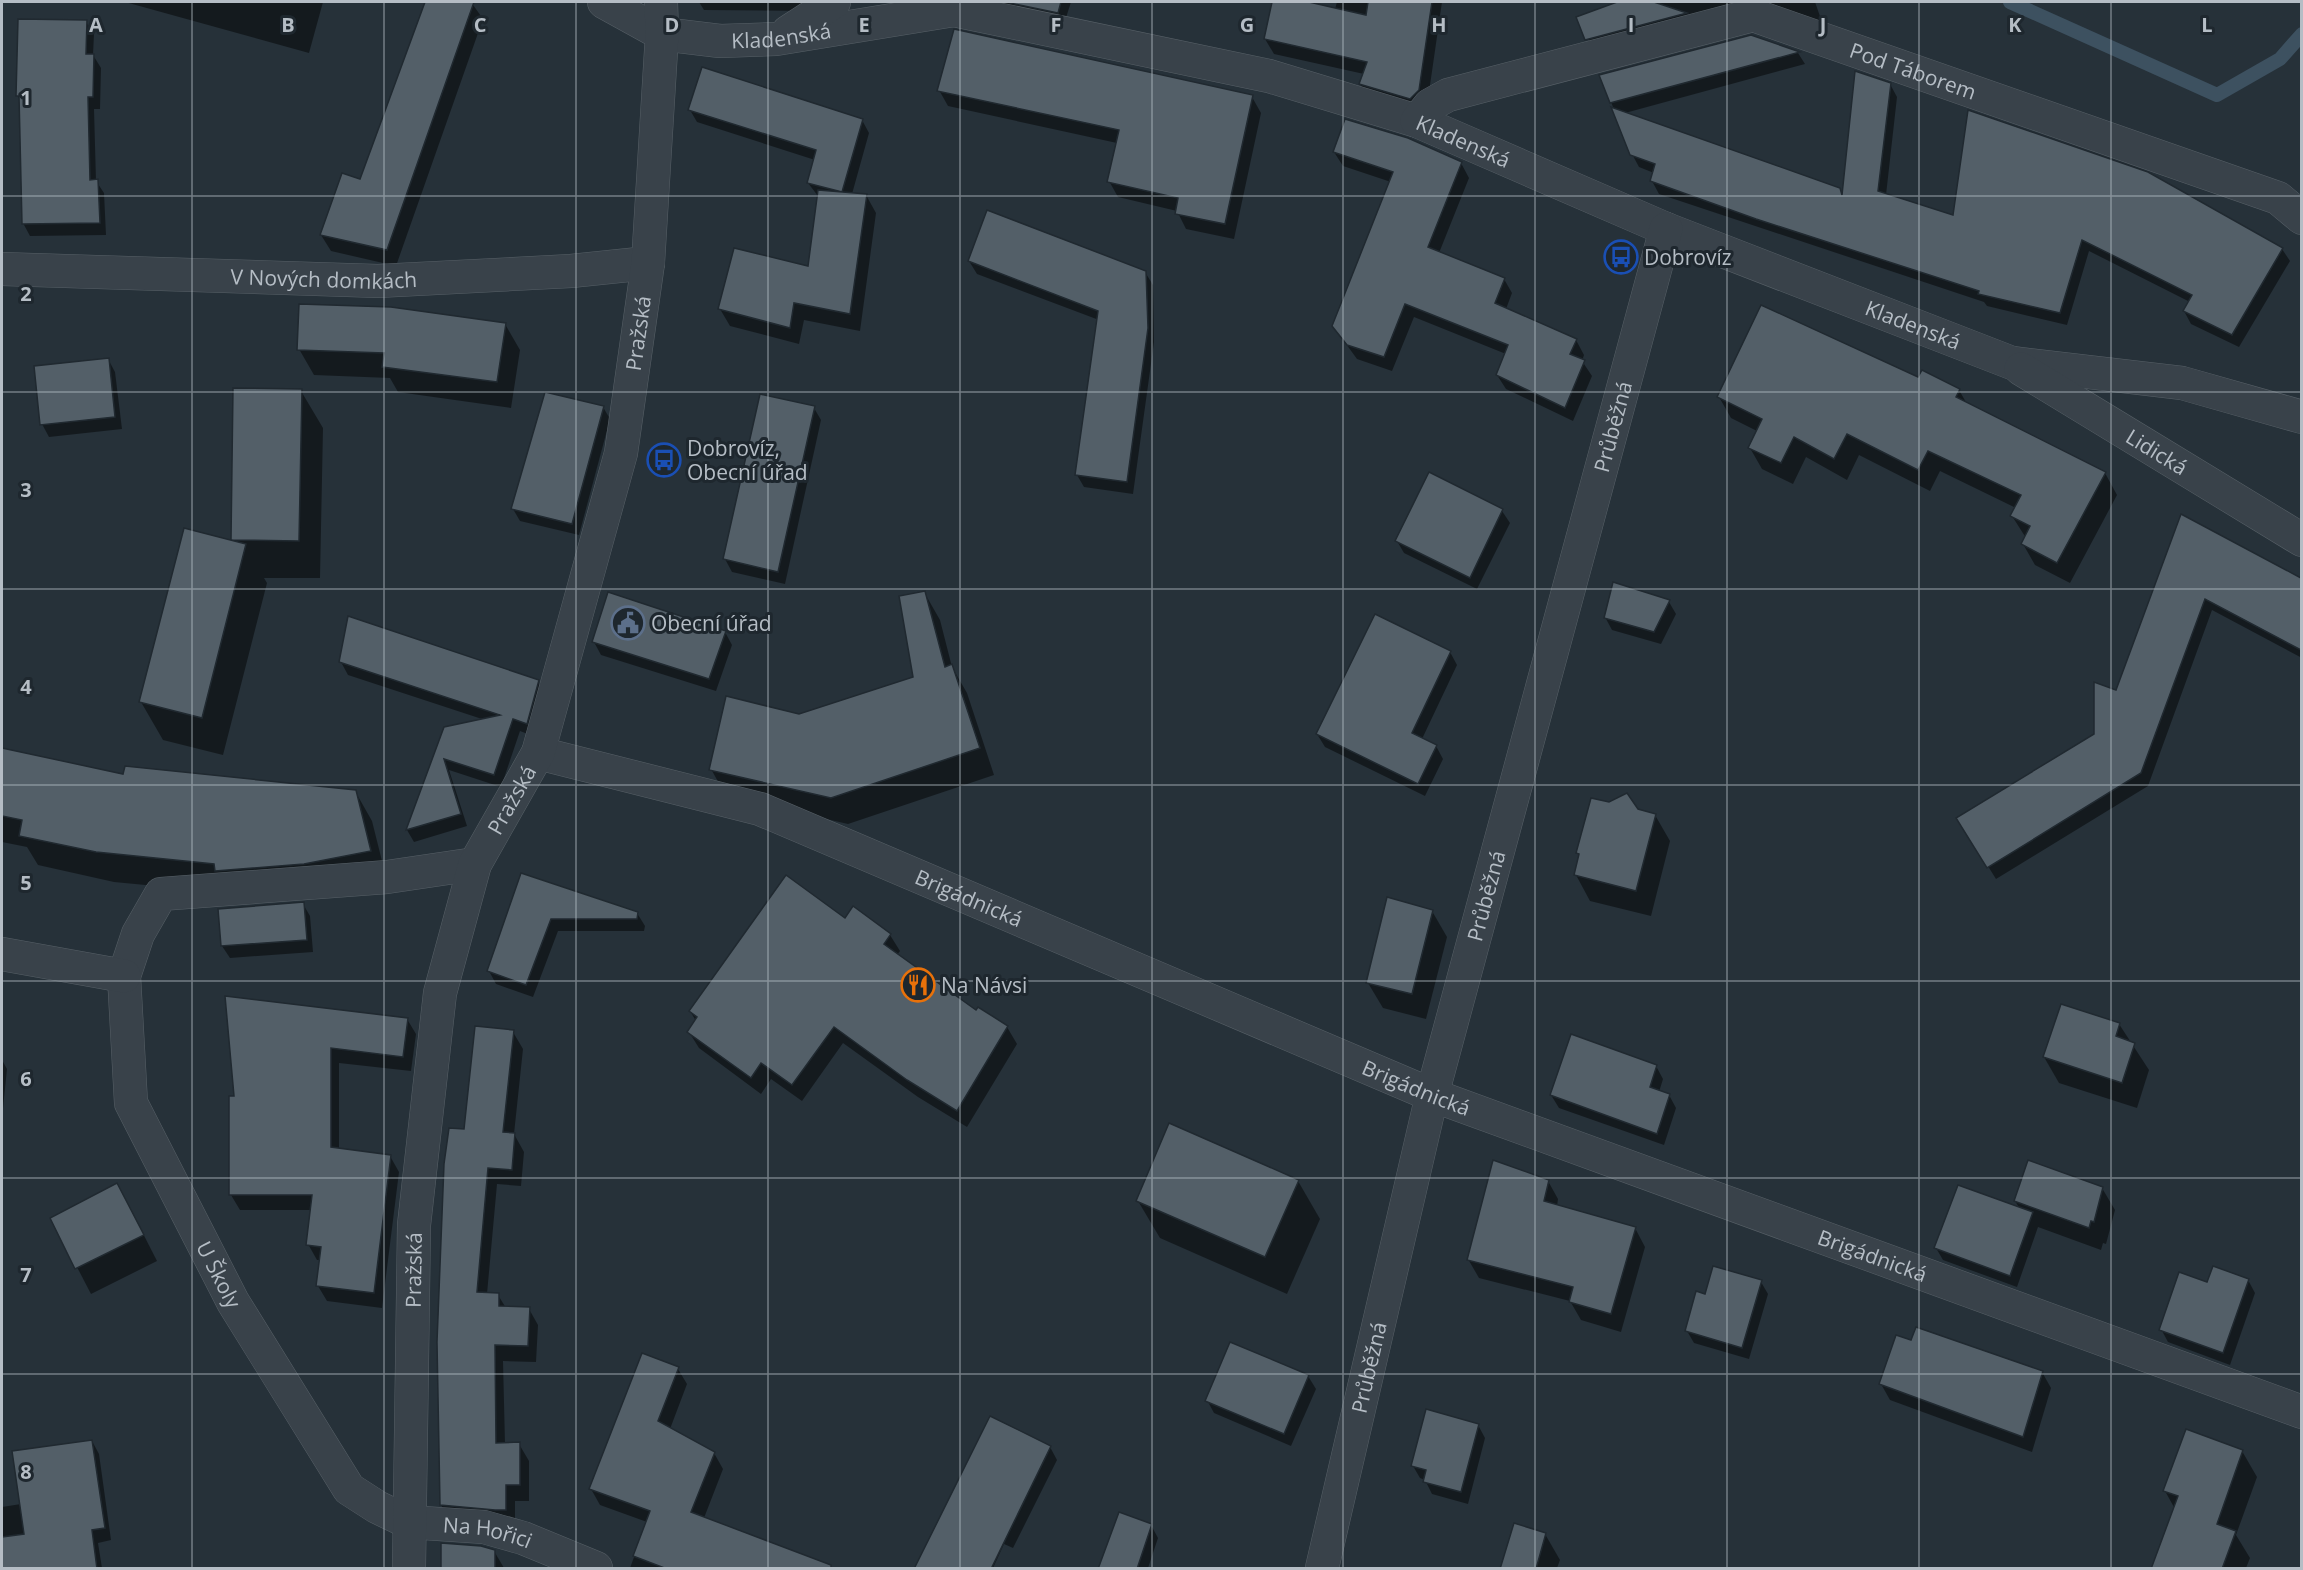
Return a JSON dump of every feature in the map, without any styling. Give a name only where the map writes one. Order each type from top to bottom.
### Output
[{"type":"street","name":"Kladenská","points":[[604,2],[662,34],[720,41],[776,39],[954,10],[1269,76],[1417,121],[1666,229],[2012,363],[2182,383],[2301,417]]},
{"type":"street","name":"Pražská","points":[[409,1569],[414,1226],[440,993],[476,864],[538,753],[621,453],[648,263],[662,34],[661,2]]},
{"type":"street","points":[[776,39],[834,2]]},
{"type":"street","name":"Pod Táborem","points":[[1417,121],[1430,105],[1448,95],[1753,15],[2278,198],[2301,218]]},
{"type":"street","name":"Průběžná","points":[[1323,1569],[1432,1095],[1666,229]]},
{"type":"street","name":"V Nových domkách","points":[[2,269],[378,282],[571,271],[648,263]]},
{"type":"street","name":"Lidická","points":[[2012,363],[2301,540]]},
{"type":"street","name":"Brigádnická","points":[[538,753],[760,809],[1432,1095],[2301,1412]]},
{"type":"street","name":"U Školy","points":[[408,1522],[377,1507],[349,1489],[232,1302],[131,1103],[124,976],[138,934],[161,894],[387,878],[476,864]]},
{"type":"street","points":[[2,954],[124,976]]},
{"type":"street","name":"Na Hořici","points":[[408,1522],[484,1527],[523,1538],[596,1569]]},
{"type":"building","points":[[425,2],[474,2],[387,250],[320,235],[342,173],[360,179]]},
{"type":"building","points":[[1005,2],[1061,2],[1058,13]]},
{"type":"building","points":[[1272,2],[1309,2],[1366,15],[1368,2],[1432,2],[1419,90],[1410,99],[1359,84],[1367,62],[1264,39]]},
{"type":"building","points":[[1617,2],[1654,2],[1687,13],[1585,40],[1576,17]]},
{"type":"building","points":[[18,19],[87,20],[86,54],[94,54],[93,97],[88,97],[90,180],[98,179],[100,223],[22,224],[19,96],[16,96]]},
{"type":"building","points":[[954,29],[1253,95],[1225,224],[1175,214],[1178,198],[1107,182],[1119,130],[937,91]]},
{"type":"building","points":[[1751,35],[1800,52],[1610,103],[1599,75]]},
{"type":"building","points":[[702,67],[863,119],[842,192],[807,183],[816,150],[688,110]]},
{"type":"building","points":[[1855,71],[1891,83],[1878,191],[1953,215],[1968,110],[2148,172],[2283,248],[2232,335],[2183,311],[2192,295],[2082,240],[2060,313],[1978,294],[1979,291],[1756,219],[1650,181],[1655,164],[1630,155],[1611,107],[1840,188],[1842,195]]},
{"type":"building","points":[[1345,119],[1408,138],[1462,162],[1428,247],[1505,278],[1495,303],[1577,339],[1570,354],[1585,360],[1565,408],[1496,375],[1508,345],[1405,304],[1384,357],[1347,345],[1332,326],[1393,172],[1333,152]]},
{"type":"building","points":[[818,190],[867,194],[850,314],[794,303],[790,328],[718,309],[734,248],[808,266]]},
{"type":"building","points":[[987,210],[1146,271],[1148,328],[1127,482],[1075,475],[1098,311],[968,261]]},
{"type":"building","points":[[299,304],[391,307],[506,323],[497,382],[382,367],[384,353],[297,350]]},
{"type":"building","points":[[1761,305],[1918,377],[1922,370],[1960,389],[1956,397],[2106,472],[2057,563],[2021,544],[2030,526],[2010,516],[2021,495],[1928,451],[1918,470],[1847,434],[1834,459],[1794,437],[1781,463],[1748,448],[1762,419],[1717,397]]},
{"type":"building","points":[[109,358],[115,417],[40,425],[34,366]]},
{"type":"building","points":[[233,388],[302,389],[299,541],[231,540]]},
{"type":"building","points":[[545,392],[604,406],[572,524],[511,509]]},
{"type":"building","points":[[760,394],[815,406],[778,572],[723,559]]},
{"type":"building","points":[[1429,472],[1503,509],[1470,578],[1395,541]]},
{"type":"building","points":[[2181,514],[2301,578],[2301,650],[2205,599],[2141,773],[1987,868],[1956,818],[2094,734],[2094,682],[2116,690]]},
{"type":"building","points":[[184,528],[246,544],[202,718],[139,702]]},
{"type":"building","points":[[1613,582],[1670,600],[1654,632],[1604,618]]},
{"type":"building","points":[[925,591],[945,667],[952,664],[980,748],[831,798],[709,770],[726,696],[799,714],[913,677],[899,596]]},
{"type":"building","points":[[608,592],[726,631],[709,679],[592,642]]},
{"type":"building","points":[[1375,614],[1451,651],[1412,733],[1437,745],[1418,784],[1316,734]]},
{"type":"building","points":[[348,616],[539,680],[527,724],[513,719],[494,775],[444,759],[461,814],[406,830],[444,727],[500,715],[339,662]]},
{"type":"building","points":[[2,748],[123,774],[125,766],[356,790],[371,851],[304,864],[215,871],[214,864],[96,852],[19,836],[22,820],[2,816]]},
{"type":"building","points":[[1627,793],[1638,809],[1656,814],[1636,891],[1574,875],[1579,854],[1576,853],[1591,798],[1609,802]]},
{"type":"building","points":[[521,873],[638,912],[637,919],[551,919],[526,985],[487,971]]},
{"type":"building","points":[[786,875],[845,918],[853,906],[891,934],[884,944],[976,1010],[978,1007],[1008,1026],[957,1111],[907,1080],[834,1027],[792,1085],[761,1063],[751,1078],[687,1032],[697,1017],[689,1011]]},
{"type":"building","points":[[1387,897],[1433,910],[1412,994],[1366,983]]},
{"type":"building","points":[[304,902],[307,940],[221,946],[218,909]]},
{"type":"building","points":[[225,996],[408,1018],[403,1057],[331,1048],[331,1147],[391,1155],[374,1293],[316,1286],[321,1247],[306,1245],[312,1195],[229,1195],[229,1096],[234,1096]]},
{"type":"building","points":[[2061,1004],[2120,1023],[2116,1036],[2135,1043],[2122,1083],[2043,1057]]},
{"type":"building","points":[[475,1026],[514,1030],[503,1132],[515,1133],[512,1170],[488,1168],[477,1292],[499,1293],[499,1306],[530,1307],[528,1346],[495,1345],[496,1443],[520,1442],[520,1485],[506,1485],[506,1510],[440,1505],[437,1342],[444,1164],[449,1128],[464,1129]]},
{"type":"building","points":[[1571,1034],[1657,1065],[1650,1087],[1670,1094],[1657,1134],[1550,1095]]},
{"type":"building","points":[[1169,1123],[1299,1180],[1265,1257],[1136,1201]]},
{"type":"building","points":[[1493,1160],[1549,1180],[1544,1201],[1636,1227],[1611,1314],[1569,1302],[1573,1287],[1467,1260]]},
{"type":"building","points":[[2028,1160],[2103,1187],[2094,1222],[2091,1221],[2089,1228],[2014,1201]]},
{"type":"building","points":[[117,1183],[144,1235],[75,1269],[50,1218]]},
{"type":"building","points":[[1958,1185],[2033,1212],[2010,1276],[1934,1248]]},
{"type":"building","points":[[1713,1266],[1762,1280],[1742,1348],[1685,1331],[1696,1291],[1705,1294]]},
{"type":"building","points":[[2213,1266],[2249,1279],[2223,1353],[2159,1330],[2179,1272],[2207,1282]]},
{"type":"building","points":[[1916,1327],[2043,1371],[2023,1437],[1879,1384],[1896,1335],[1911,1340]]},
{"type":"building","points":[[1230,1342],[1309,1375],[1284,1434],[1205,1401]]},
{"type":"building","points":[[642,1353],[679,1367],[658,1421],[715,1452],[691,1512],[831,1565],[831,1569],[667,1569],[633,1556],[650,1511],[589,1489]]},
{"type":"building","points":[[1426,1409],[1479,1424],[1461,1492],[1423,1482],[1426,1470],[1411,1466]]},
{"type":"building","points":[[990,1416],[1051,1446],[991,1569],[914,1569]]},
{"type":"building","points":[[2186,1429],[2243,1450],[2217,1524],[2236,1531],[2222,1569],[2151,1569],[2178,1496],[2163,1491]]},
{"type":"building","points":[[92,1440],[105,1528],[92,1530],[97,1569],[2,1569],[2,1537],[24,1534],[12,1451]]},
{"type":"building","points":[[1119,1512],[1152,1524],[1137,1569],[1098,1569]]},
{"type":"building","points":[[1514,1523],[1546,1533],[1536,1569],[1500,1569]]},
{"type":"building","points":[[441,1543],[481,1546],[495,1550],[495,1569],[441,1569]]},
{"type":"waterway","points":[[2010,2],[2217,95],[2280,59],[2302,34]]},
{"type":"place","name":"Dobrovíz","points":[[1621,257]]},
{"type":"place","name":"Dobrovíz, Obecní úřad","points":[[664,460]]},
{"type":"place","name":"Obecní úřad","points":[[628,623]]},
{"type":"place","name":"Na Návsi","points":[[918,985]]}]
